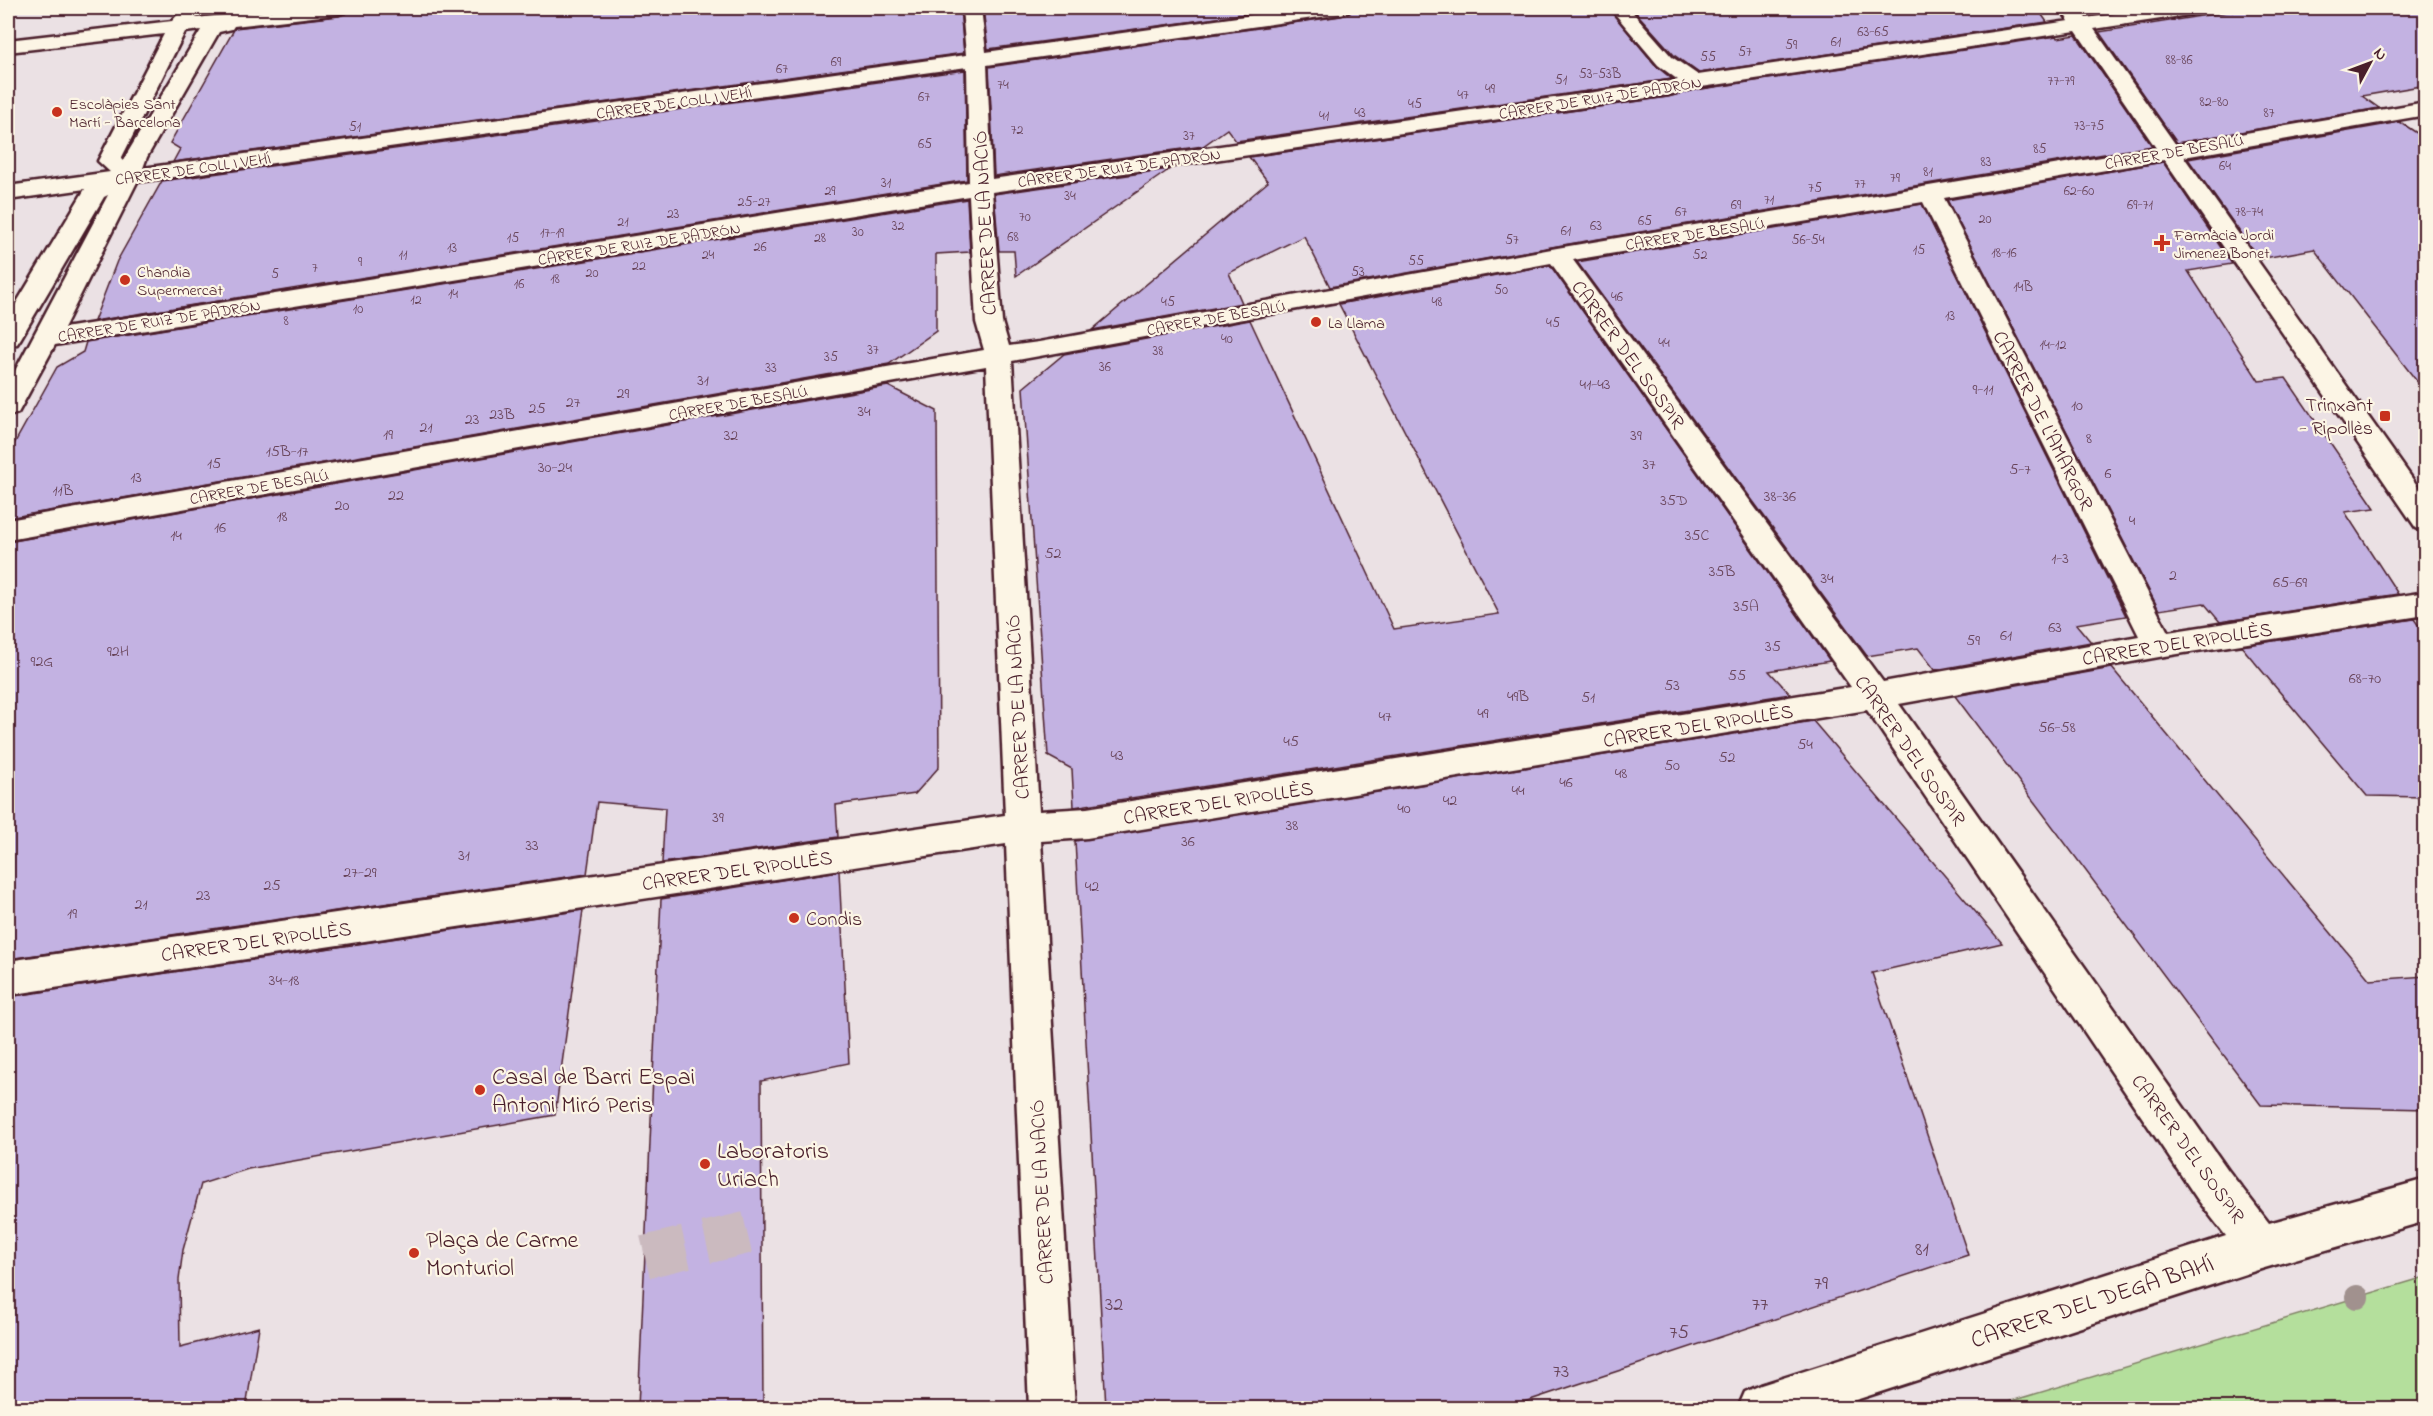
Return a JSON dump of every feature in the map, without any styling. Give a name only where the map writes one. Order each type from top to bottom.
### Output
[{"type":"street","points":[[129,176],[109,161],[178,26],[186,19],[192,8]]},
{"type":"street","points":[[8,46],[338,8]]},
{"type":"street","name":"CARRER DE LA NACIÓ","points":[[971,8],[977,60],[981,187],[989,322],[999,355],[1052,1408]]},
{"type":"street","name":"CARRER DE COLL I VEHÍ","points":[[8,193],[1341,8]]},
{"type":"street","points":[[1619,8],[1665,61],[1694,82]]},
{"type":"street","name":"CARRER DE RUIZ DE PADRÓN","points":[[46,339],[981,187],[1668,89],[1694,82],[2076,16],[2194,8]]},
{"type":"street","points":[[2076,16],[2426,521]]},
{"type":"street","points":[[8,407],[46,339],[129,176],[136,157],[212,28],[225,25]]},
{"type":"street","name":"CARRER DE BESALÚ","points":[[8,530],[948,366],[999,355],[1040,350],[1557,255],[1930,194],[2426,108]]},
{"type":"street","points":[[8,338],[95,192],[129,176]]},
{"type":"street","name":"CARRER DE L'AMARGOR","points":[[1930,194],[2159,645]]},
{"type":"street","name":"CARRER DEL SOSPIR","points":[[1557,255],[1874,696],[2213,1185],[2261,1247]]},
{"type":"street","name":"CARRER DEL RIPOLLÈS","points":[[8,978],[1023,827],[1087,823],[1874,696],[2159,645],[2426,603]]},
{"type":"street","name":"CARRER DEL DEGÀ BAHÍ","points":[[1761,1408],[2261,1247],[2426,1200]]},
{"type":"green space","points":[[2425,1277],[2425,1408],[1988,1408]]},
{"type":"building","points":[[350,8],[960,8],[964,53],[173,162],[180,149],[170,143],[235,28],[339,16],[347,13]]},
{"type":"building","points":[[983,8],[1290,8],[988,49]]},
{"type":"building","points":[[1353,8],[1608,8],[1656,66],[1672,79],[1236,141],[1227,129],[1203,146],[994,176],[989,67],[1341,16],[1350,13]]},
{"type":"building","points":[[1632,8],[2037,8],[2047,22],[1699,73],[1674,55]]},
{"type":"building","points":[[2252,8],[2426,8],[2426,85],[2362,96],[2379,108],[2177,143],[2099,32]]},
{"type":"building","points":[[2076,35],[2152,146],[1557,246],[1330,287],[1304,236],[1229,273],[1242,303],[1092,330],[1268,182],[1249,157]]},
{"type":"building","points":[[965,70],[967,180],[94,321],[117,261],[162,181]]},
{"type":"building","points":[[2400,122],[2426,139],[2426,393],[2314,249],[2259,259],[2188,159]]},
{"type":"building","points":[[2163,162],[2232,264],[2188,271],[2259,381],[2286,378],[2375,508],[2345,512],[2398,594],[2220,622],[2204,603],[2159,610],[1947,200]]},
{"type":"building","points":[[1170,169],[1016,276],[1014,251],[999,251],[994,194]]},
{"type":"building","points":[[967,199],[970,252],[936,254],[936,331],[889,364],[8,518],[8,455],[57,367],[83,352],[86,342]]},
{"type":"building","points":[[1922,204],[2126,616],[2076,624],[2091,642],[1935,670],[1918,648],[1867,656],[1577,262]]},
{"type":"building","points":[[1550,265],[1830,661],[1769,671],[1790,694],[1074,807],[1072,769],[1048,756],[1023,388],[1064,354],[1250,320],[1394,629],[1499,614],[1339,304]]},
{"type":"building","points":[[888,386],[937,411],[939,767],[915,794],[836,805],[838,837],[662,863],[665,808],[597,802],[587,874],[8,959],[8,542]]},
{"type":"building","points":[[2414,619],[2426,636],[2426,797],[2367,796],[2241,646]]},
{"type":"building","points":[[2112,668],[2370,980],[2426,976],[2426,1109],[2261,1105],[1955,696]]},
{"type":"building","points":[[1813,721],[2002,943],[1872,973],[1968,1255],[1506,1408],[1106,1408],[1075,841]]},
{"type":"building","name":"Laboratoris Uriach","points":[[839,871],[849,1063],[761,1081],[763,1408],[638,1408],[661,899]]},
{"type":"building","points":[[583,910],[555,1115],[248,1169],[201,1184],[183,1250],[179,1280],[180,1347],[259,1327],[246,1408],[8,1408],[8,997]]},
{"type":"tunnel","points":[[645,1257],[763,1229]]},
{"type":"place","name":"Escolàpies Sant Martí - Barcelona","points":[[57,112]]},
{"type":"place","name":"Farmàcia Jordi Jimenez Bonet","points":[[2162,243]]},
{"type":"place","name":"Chandia Supermercat","points":[[125,280]]},
{"type":"place","name":"La Llama","points":[[1316,322]]},
{"type":"place","name":"Trinxant - Ripollès","points":[[2385,416]]},
{"type":"place","name":"Condis","points":[[794,918]]},
{"type":"place","name":"Casal de Barri Espai Antoni Miró Peris","points":[[480,1090]]},
{"type":"place","name":"Laboratoris Uriach","points":[[705,1164]]},
{"type":"place","name":"Plaça de Carme Monturiol","points":[[414,1253]]}]
